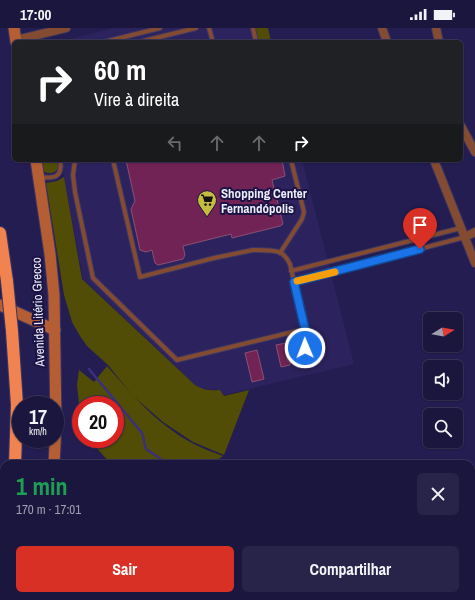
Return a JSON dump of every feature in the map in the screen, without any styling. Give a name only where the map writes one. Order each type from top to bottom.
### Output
[{"type":"highway","points":[[0,233],[7,281],[17,406],[15,460]]},
{"type":"main road","points":[[14,28],[16,40]]},
{"type":"main road","name":"Avenida Litério Grecco","points":[[36,162],[50,254],[54,295],[56,426],[54,460]]},
{"type":"main road","points":[[0,305],[55,330]]},
{"type":"street","points":[[20,40],[66,28]]},
{"type":"street","points":[[382,28],[386,40]]},
{"type":"street","points":[[436,28],[439,40]]},
{"type":"street","points":[[463,130],[475,152]]},
{"type":"street","points":[[435,162],[475,263]]},
{"type":"street","points":[[465,237],[475,232]]},
{"type":"lane","points":[[112,40],[160,28]]},
{"type":"lane","points":[[146,40],[196,28]]},
{"type":"lane","points":[[209,28],[212,40]]},
{"type":"lane","points":[[253,28],[256,40]]},
{"type":"lane","points":[[39,177],[56,177],[61,169],[60,162]]},
{"type":"lane","points":[[74,162],[73,175],[75,192],[93,278],[177,360],[305,329]]},
{"type":"lane","points":[[113,162],[140,277],[248,251],[260,250],[280,253],[288,260],[292,271],[307,341],[303,351],[289,358]]},
{"type":"lane","points":[[280,253],[302,220],[304,212],[292,162]]},
{"type":"lane","points":[[292,271],[461,228]]},
{"type":"lane","points":[[294,282],[465,237]]},
{"type":"shaded area","points":[[114,28],[268,28],[271,40],[65,40]]},
{"type":"shaded area","points":[[253,28],[268,28],[271,40],[256,40]]},
{"type":"shaded area","points":[[41,162],[59,162],[57,170],[52,173],[47,173],[41,170]]},
{"type":"shaded area","points":[[61,162],[303,162],[354,364],[224,395],[220,390],[200,388],[195,385],[83,279]]},
{"type":"shaded area","points":[[64,177],[82,279],[195,385],[207,390],[220,390],[224,396],[249,390],[224,455],[193,442],[163,422],[132,395],[108,365],[87,346],[80,336],[72,322],[64,295],[46,183],[57,181]]},
{"type":"shaded area","points":[[107,366],[136,398],[167,427],[196,445],[223,456],[217,460],[107,460],[97,448],[124,448],[124,396],[78,396],[77,385],[79,370],[94,382]]},
{"type":"building","name":"Shopping Center Fernandópolis","points":[[126,162],[282,162],[285,176],[272,180],[283,224],[232,238],[231,234],[183,246],[185,255],[183,259],[158,265],[155,263],[152,250],[146,252],[140,250],[131,209],[135,201]]},
{"type":"building","points":[[296,341],[297,349],[287,351],[288,355],[286,357],[287,361],[290,361],[290,365],[281,367],[276,345]]},
{"type":"building","points":[[257,350],[264,379],[252,382],[245,353]]},
{"type":"waterway","points":[[89,369],[142,433],[146,449],[162,460]]},
{"type":"slow traffic","points":[[297,281],[335,272]]},
{"type":"place","name":"Shopping Center Fernandópolis","points":[[207,217]]},
{"type":"route","points":[[305,348],[307,341],[294,282],[420,249]]}]
